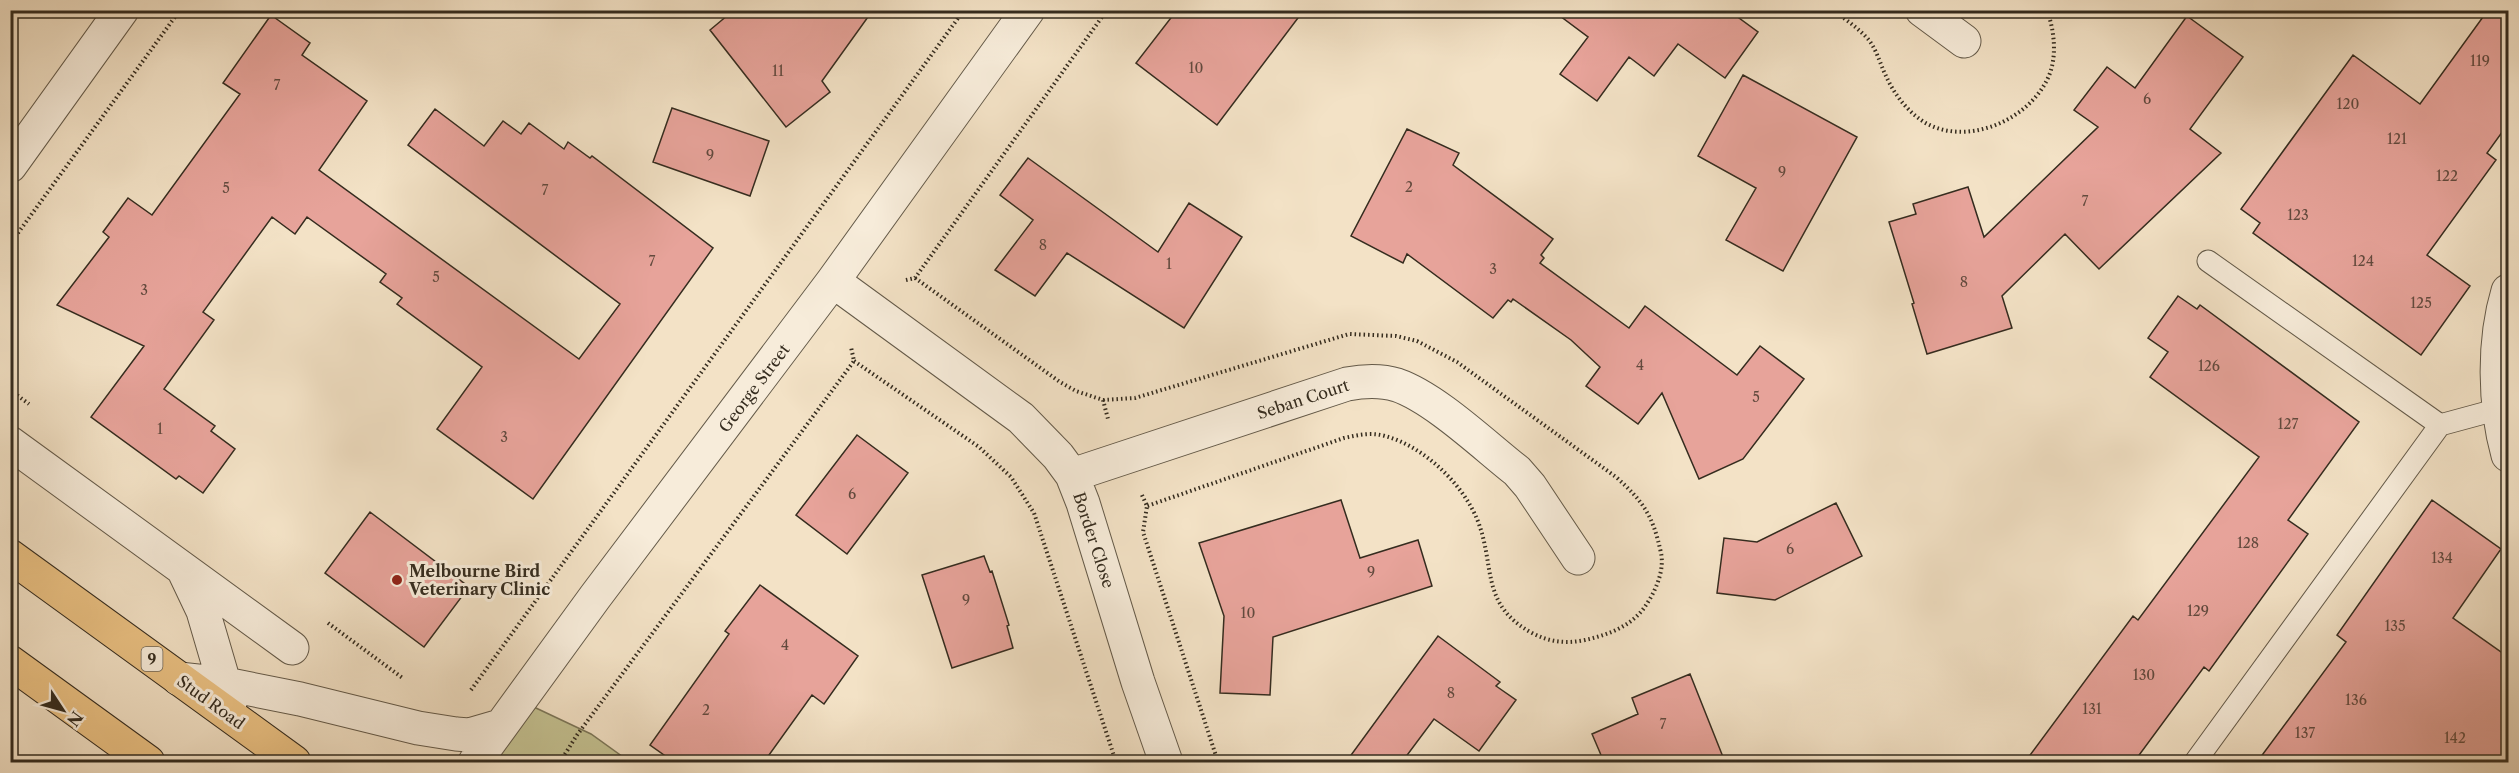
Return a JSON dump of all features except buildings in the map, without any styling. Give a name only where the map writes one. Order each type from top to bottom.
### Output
[{"type":"highway","name":"Stud Road","points":[[10,556],[294,762]]},
{"type":"highway","points":[[10,662],[148,762]]},
{"type":"street","points":[[10,166],[122,10]]},
{"type":"street","name":"George Street","points":[[475,762],[832,281],[1028,10]]},
{"type":"street","points":[[1922,10],[1964,41]]},
{"type":"street","name":"Border Close","points":[[832,281],[1021,418],[1058,456],[1072,476],[1083,503],[1138,682],[1166,762]]},
{"type":"street","points":[[2508,291],[2500,338],[2499,409],[2508,455]]},
{"type":"street","name":"Seban Court","points":[[1072,476],[1347,384],[1362,381],[1395,384],[1423,398],[1517,471],[1530,486],[1578,558]]},
{"type":"street","points":[[10,443],[292,648]]},
{"type":"street","points":[[183,569],[203,611],[234,719]]},
{"type":"street","points":[[179,679],[225,684],[447,732],[469,735],[500,726]]},
{"type":"lane","points":[[2208,261],[2440,425]]},
{"type":"lane","points":[[2195,762],[2440,425],[2499,409]]},
{"type":"path","points":[[10,244],[180,10]]},
{"type":"path","points":[[467,694],[964,10]]},
{"type":"path","points":[[915,278],[1107,10]]},
{"type":"path","points":[[896,281],[915,278],[1060,382],[1076,391],[1103,400],[1135,398],[1349,334],[1396,336],[1417,341],[1457,363],[1616,477],[1639,498],[1651,518],[1662,559],[1658,584],[1644,608],[1632,622],[1592,638],[1575,642],[1552,642],[1513,621],[1499,603],[1478,520],[1464,493],[1450,478],[1417,452],[1384,436],[1364,434],[1344,438],[1147,506]]},
{"type":"path","points":[[850,341],[854,361],[979,447],[1011,477],[1023,493],[1040,530],[1116,762]]},
{"type":"path","points":[[560,762],[577,735],[854,361]]},
{"type":"path","points":[[1103,400],[1109,423]]},
{"type":"path","points":[[1141,491],[1147,506],[1143,532],[1218,762]]},
{"type":"shaded area","points":[[519,700],[591,734],[630,762],[475,762]]},
{"type":"place","name":"Melbourne Bird Veterinary Clinic","points":[[397,580]]}]
